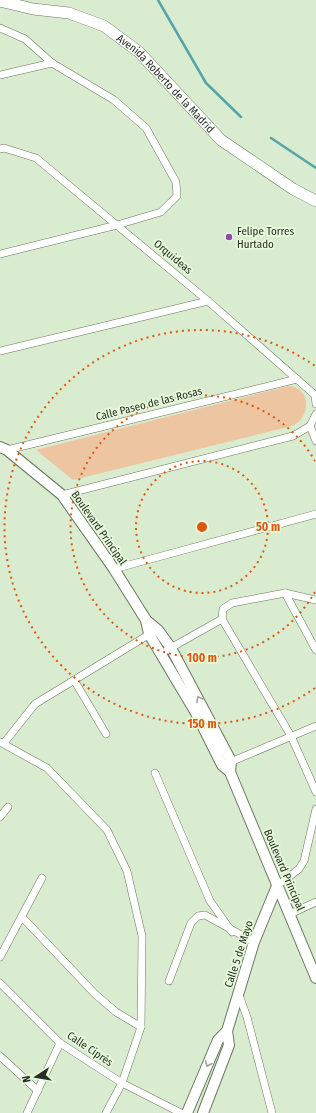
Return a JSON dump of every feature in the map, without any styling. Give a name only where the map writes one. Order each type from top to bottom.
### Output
[{"type":"main road","name":"Avenida Roberto de la Madrid","points":[[0,0],[33,9],[69,13],[104,26],[139,52],[221,140],[293,189],[316,201]]},
{"type":"street","points":[[0,28],[25,39],[52,63],[114,100],[146,128],[176,182],[177,196],[161,212],[117,225],[0,254]]},
{"type":"street","points":[[0,75],[52,63]]},
{"type":"street","name":"Orquideas","points":[[0,149],[4,148],[36,158],[208,301],[297,379],[315,395],[316,404]]},
{"type":"street","points":[[0,351],[208,301]]},
{"type":"street","name":"Calle Paseo de las Rosas","points":[[3,449],[297,379]]},
{"type":"street","points":[[62,495],[293,436],[310,426],[316,414]]},
{"type":"street","points":[[310,426],[316,440]]},
{"type":"street","name":"Boulevard Principal","points":[[3,449],[62,495],[114,569],[154,632],[162,653],[196,713],[227,763]]},
{"type":"street","points":[[114,569],[316,514]]},
{"type":"street","points":[[285,593],[316,650]]},
{"type":"street","points":[[316,600],[285,593],[232,603],[223,609],[222,619],[291,736],[316,792]]},
{"type":"street","points":[[162,653],[222,619]]},
{"type":"street","points":[[106,1113],[122,1083],[141,1027],[142,936],[127,871],[107,830],[47,768],[2,743],[35,704],[154,632]]},
{"type":"street","name":"Boulevard Principal","points":[[154,632],[171,648],[227,763],[316,978]]},
{"type":"street","points":[[74,680],[106,734]]},
{"type":"street","points":[[227,763],[316,726]]},
{"type":"street","points":[[155,774],[210,901],[232,932]]},
{"type":"street","points":[[0,817],[8,807]]},
{"type":"street","points":[[277,886],[300,870],[304,861],[316,809]]},
{"type":"street","points":[[0,957],[42,878]]},
{"type":"street","name":"Calle 5 de Mayo","points":[[203,1113],[229,1045],[227,1031],[254,942],[277,886]]},
{"type":"street","points":[[290,914],[316,902]]},
{"type":"street","points":[[169,981],[191,923],[198,916],[205,915],[232,932],[254,942]]},
{"type":"street","points":[[22,917],[95,994],[116,1012],[141,1027]]},
{"type":"street","name":"Calle Ciprés","points":[[0,984],[60,1043],[122,1083],[181,1113]]},
{"type":"street","points":[[239,994],[247,1017],[272,1113]]},
{"type":"street","name":"Calle 5 de Mayo","points":[[186,1113],[218,1040],[227,1031]]},
{"type":"street","points":[[27,1113],[60,1043]]},
{"type":"street","points":[[0,1056],[38,1091]]},
{"type":"shaded area","points":[[288,386],[296,388],[301,392],[305,397],[306,403],[303,417],[292,426],[73,480],[36,450]]},
{"type":"waterway","points":[[158,0],[206,83],[241,117]]},
{"type":"waterway","points":[[271,138],[316,168]]},
{"type":"place","name":"Felipe Torres Hurtado","points":[[229,237]]}]
